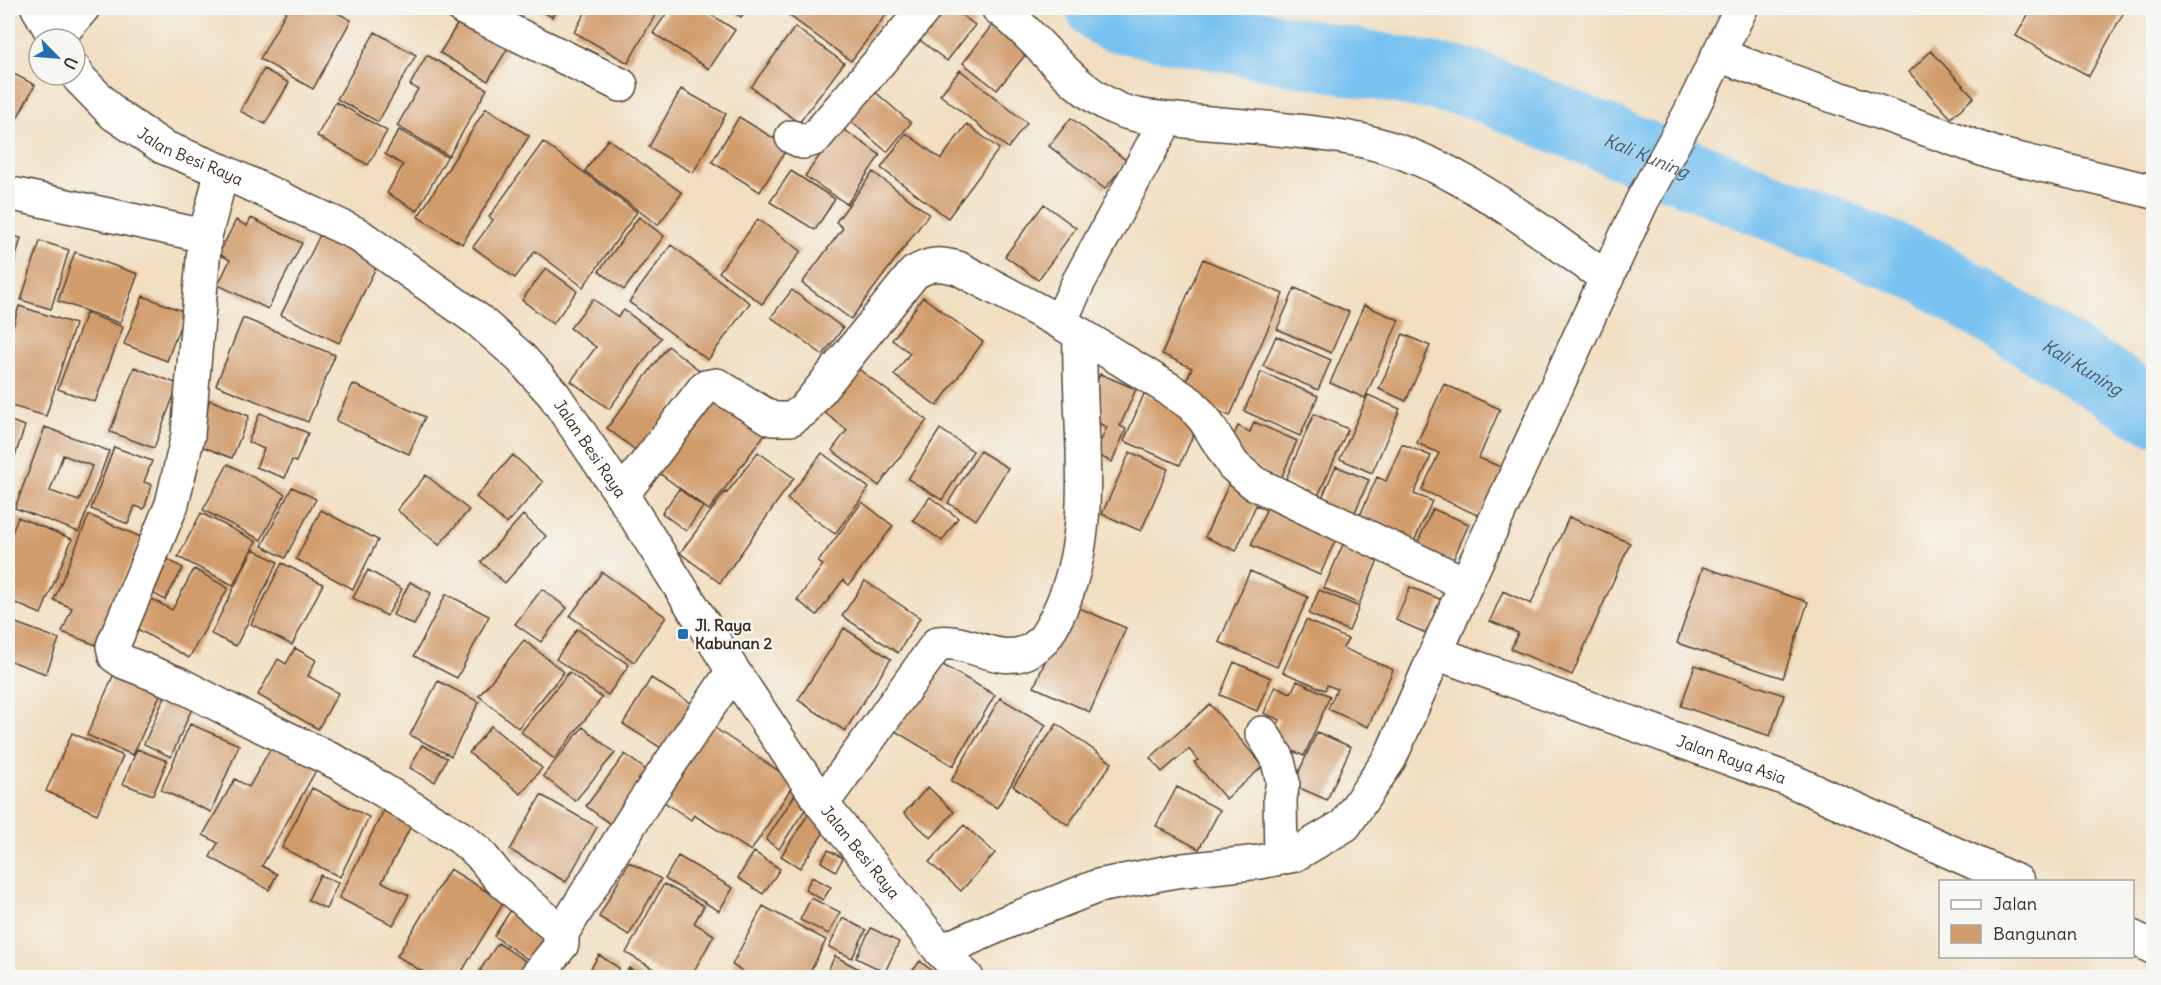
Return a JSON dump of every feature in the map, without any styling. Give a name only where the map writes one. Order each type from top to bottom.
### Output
[{"type":"street","points":[[38,8],[49,27]]},
{"type":"street","points":[[66,27],[83,8]]},
{"type":"street","points":[[464,8],[621,85]]},
{"type":"street","points":[[792,137],[803,142],[814,139],[925,8]]},
{"type":"street","points":[[998,8],[1028,33],[1083,89],[1115,109],[1151,117],[1350,138],[1408,153],[1467,182],[1607,278]]},
{"type":"street","points":[[941,951],[1098,886],[1294,855],[1345,825],[1390,758],[1466,584],[1642,201],[1690,113],[1741,8]]},
{"type":"street","points":[[1718,55],[1996,154],[2154,192]]},
{"type":"street","name":"Jalan Besi Raya","points":[[87,86],[114,114],[163,147],[222,171],[357,234],[478,320],[520,357],[554,395],[622,495],[733,671],[822,804],[941,951],[967,978]]},
{"type":"street","points":[[822,804],[938,643],[948,641],[999,656],[1026,652],[1047,638],[1067,596],[1077,554],[1082,511],[1084,468],[1080,390],[1070,328],[1079,281],[1167,118]]},
{"type":"street","points":[[222,171],[205,236],[188,435],[172,504],[113,646],[115,656],[124,662],[177,683],[340,764],[451,832],[479,853],[500,879],[562,933]]},
{"type":"street","points":[[8,193],[205,236]]},
{"type":"street","points":[[622,495],[705,387],[717,385],[772,419],[791,419],[804,410],[914,273],[928,265],[943,264],[958,268],[1070,328],[1170,389],[1191,404],[1205,420],[1233,465],[1254,483],[1466,584]]},
{"type":"street","name":"Jalan Raya Asia","points":[[1436,653],[1792,781],[2014,880]]},
{"type":"street","points":[[535,978],[562,944],[562,933],[642,805],[733,671]]},
{"type":"street","points":[[1262,733],[1277,756],[1283,782],[1280,798],[1281,858]]},
{"type":"street","points":[[2134,938],[2154,948]]},
{"type":"building","points":[[288,8],[328,8],[351,20],[313,89],[260,59]]},
{"type":"building","points":[[536,8],[558,8],[552,17]]},
{"type":"building","points":[[588,8],[659,8],[628,63],[574,32]]},
{"type":"building","points":[[670,8],[701,8],[735,30],[709,69],[653,33]]},
{"type":"building","points":[[727,8],[748,8],[741,17]]},
{"type":"building","points":[[779,8],[891,8],[851,61]]},
{"type":"building","points":[[940,8],[952,8],[975,25],[947,61],[916,37]]},
{"type":"building","points":[[2032,8],[2126,8],[2089,76],[2016,36]]},
{"type":"building","points":[[461,18],[509,46],[488,81],[440,53]]},
{"type":"building","points":[[995,21],[1030,49],[997,90],[963,63]]},
{"type":"building","points":[[795,27],[844,63],[799,123],[751,87]]},
{"type":"building","points":[[375,32],[416,55],[378,122],[337,99]]},
{"type":"building","points":[[1931,51],[1974,97],[1951,118],[1909,72]]},
{"type":"building","points":[[427,55],[487,89],[449,156],[397,126],[418,89],[410,85]]},
{"type":"building","points":[[264,69],[289,83],[265,124],[240,111]]},
{"type":"building","points":[[960,70],[1027,123],[1008,148],[940,95]]},
{"type":"building","points":[[8,71],[27,81],[27,87],[34,87],[8,135]]},
{"type":"building","points":[[866,84],[911,123],[887,152],[841,113]]},
{"type":"building","points":[[681,89],[726,114],[693,173],[649,147]]},
{"type":"building","points":[[336,102],[387,131],[368,165],[317,136]]},
{"type":"building","points":[[486,108],[529,136],[462,244],[418,217]]},
{"type":"building","points":[[739,117],[788,147],[760,192],[712,162]]},
{"type":"building","points":[[1071,118],[1127,161],[1105,189],[1049,146]]},
{"type":"building","points":[[967,124],[999,149],[948,218],[881,168],[906,133],[941,159]]},
{"type":"building","points":[[840,127],[880,155],[847,204],[805,176]]},
{"type":"building","points":[[399,130],[447,157],[417,211],[387,193],[403,165],[385,154]]},
{"type":"building","points":[[608,139],[682,193],[658,225],[585,171]]},
{"type":"building","points":[[543,142],[637,212],[583,287],[535,251],[515,278],[473,247],[493,220],[489,217]]},
{"type":"building","points":[[791,171],[835,199],[815,230],[770,202]]},
{"type":"building","points":[[873,172],[929,214],[851,319],[802,283],[843,228],[836,222]]},
{"type":"building","points":[[1044,204],[1076,228],[1038,280],[1005,256]]},
{"type":"building","points":[[639,217],[664,236],[624,290],[599,271]]},
{"type":"building","points":[[251,218],[302,243],[268,309],[218,285],[230,260],[219,254],[236,220],[247,226]]},
{"type":"building","points":[[758,219],[801,251],[762,304],[719,272]]},
{"type":"building","points":[[8,235],[21,238],[8,286]]},
{"type":"building","points":[[320,235],[378,263],[339,343],[281,315]]},
{"type":"building","points":[[40,241],[69,250],[51,309],[21,300]]},
{"type":"building","points":[[671,245],[750,303],[708,360],[629,302]]},
{"type":"building","points":[[75,252],[138,274],[120,323],[58,301]]},
{"type":"building","points":[[1203,259],[1283,294],[1230,416],[1180,395],[1192,368],[1162,354]]},
{"type":"building","points":[[546,268],[577,291],[553,324],[522,300]]},
{"type":"building","points":[[1295,288],[1349,312],[1331,353],[1277,329]]},
{"type":"building","points":[[792,290],[843,328],[823,355],[771,317]]},
{"type":"building","points":[[143,296],[185,312],[167,361],[124,344]]},
{"type":"building","points":[[923,297],[983,342],[937,406],[894,375],[910,353],[892,340]]},
{"type":"building","points":[[593,299],[618,317],[624,310],[661,338],[609,409],[571,381],[596,347],[570,328]]},
{"type":"building","points":[[1364,305],[1399,320],[1365,398],[1330,383]]},
{"type":"building","points":[[19,306],[75,324],[46,416],[8,405],[8,343]]},
{"type":"building","points":[[86,313],[123,327],[95,402],[58,389]]},
{"type":"building","points":[[243,318],[335,355],[308,422],[216,385]]},
{"type":"building","points":[[1403,334],[1430,346],[1406,401],[1379,389]]},
{"type":"building","points":[[1276,336],[1331,360],[1318,390],[1263,366]]},
{"type":"building","points":[[668,346],[699,370],[638,452],[607,428]]},
{"type":"building","points":[[853,365],[927,420],[879,486],[832,450],[847,430],[820,409]]},
{"type":"building","points":[[134,367],[178,384],[154,448],[110,432]]},
{"type":"building","points":[[1261,372],[1318,396],[1300,436],[1244,411]]},
{"type":"building","points":[[1100,374],[1136,389],[1120,426],[1126,429],[1112,462],[1095,454],[1107,427],[1082,416]]},
{"type":"building","points":[[353,384],[425,417],[409,454],[336,421]]},
{"type":"building","points":[[1444,384],[1500,409],[1479,458],[1506,469],[1484,518],[1422,490],[1439,453],[1417,443]]},
{"type":"building","points":[[706,390],[765,434],[709,510],[650,466]]},
{"type":"building","points":[[1144,394],[1200,419],[1180,465],[1124,441]]},
{"type":"building","points":[[1368,395],[1400,409],[1372,473],[1340,459]]},
{"type":"building","points":[[210,400],[249,416],[232,458],[193,443]]},
{"type":"building","points":[[260,413],[308,433],[296,462],[292,460],[285,478],[256,467],[264,449],[248,442]]},
{"type":"building","points":[[1314,414],[1348,429],[1318,496],[1285,481]]},
{"type":"building","points":[[8,420],[25,426],[8,477]]},
{"type":"building","points":[[1254,422],[1297,441],[1279,483],[1229,447],[1238,426],[1250,432]]},
{"type":"building","points":[[45,427],[109,451],[79,532],[15,508]],"holes":[[[63,455],[92,466],[79,501],[50,491]]]},
{"type":"building","points":[[940,429],[973,451],[942,500],[908,479]]},
{"type":"building","points":[[1402,444],[1431,456],[1414,494],[1432,501],[1412,546],[1357,522],[1377,477],[1386,481]]},
{"type":"building","points":[[114,447],[152,461],[144,482],[152,485],[144,509],[135,506],[128,524],[91,509]]},
{"type":"building","points":[[980,451],[1008,468],[976,520],[948,503]]},
{"type":"building","points":[[758,452],[794,478],[720,583],[680,553]]},
{"type":"building","points":[[1130,452],[1168,469],[1141,531],[1102,514]]},
{"type":"building","points":[[822,453],[869,488],[835,534],[787,499]]},
{"type":"building","points":[[513,455],[543,482],[507,524],[476,497]]},
{"type":"building","points":[[228,464],[285,494],[261,540],[203,510]]},
{"type":"building","points":[[1336,466],[1369,480],[1351,521],[1318,507]]},
{"type":"building","points":[[426,475],[469,510],[439,545],[397,510]]},
{"type":"building","points":[[1232,477],[1342,525],[1320,575],[1251,545],[1266,510],[1256,505],[1236,551],[1205,537]]},
{"type":"building","points":[[292,487],[316,499],[285,558],[262,546]]},
{"type":"building","points":[[679,489],[703,507],[686,531],[662,513]]},
{"type":"building","points":[[930,497],[958,518],[942,541],[913,520]]},
{"type":"building","points":[[862,502],[893,526],[849,585],[843,580],[817,615],[797,600],[823,565],[818,562]]},
{"type":"building","points":[[1433,509],[1469,524],[1451,564],[1415,548]]},
{"type":"building","points":[[321,510],[378,540],[353,589],[296,559]]},
{"type":"building","points":[[201,513],[256,541],[233,585],[178,557]]},
{"type":"building","points":[[89,515],[141,537],[96,645],[62,632],[72,608],[54,600]]},
{"type":"building","points":[[523,515],[546,536],[505,583],[481,562]]},
{"type":"building","points":[[18,517],[72,539],[41,614],[8,600],[8,543]]},
{"type":"building","points":[[1569,517],[1630,543],[1572,675],[1511,649],[1518,633],[1490,621],[1503,591],[1531,604]]},
{"type":"building","points":[[1347,535],[1382,551],[1359,604],[1324,588]]},
{"type":"building","points":[[253,549],[278,562],[236,646],[211,634]]},
{"type":"building","points":[[160,555],[183,568],[165,600],[142,587]]},
{"type":"building","points":[[282,563],[323,584],[292,645],[251,624]]},
{"type":"building","points":[[1703,567],[1808,602],[1783,678],[1677,643]]},
{"type":"building","points":[[194,569],[228,588],[189,658],[125,622],[141,593],[172,610]]},
{"type":"building","points":[[368,570],[402,589],[387,616],[353,598]]},
{"type":"building","points":[[1250,571],[1308,597],[1277,667],[1219,642]]},
{"type":"building","points":[[602,572],[666,617],[634,662],[570,616]]},
{"type":"building","points":[[865,581],[920,618],[898,653],[842,616]]},
{"type":"building","points":[[410,582],[431,593],[414,625],[393,615]]},
{"type":"building","points":[[1410,587],[1442,600],[1428,634],[1396,620]]},
{"type":"building","points":[[542,589],[567,608],[541,642],[515,624]]},
{"type":"building","points":[[1319,590],[1359,607],[1349,631],[1309,614]]},
{"type":"building","points":[[446,594],[489,616],[457,678],[414,656]]},
{"type":"building","points":[[1070,604],[1126,628],[1090,712],[1034,687]]},
{"type":"building","points":[[8,620],[59,639],[46,674],[8,660]]},
{"type":"building","points":[[1306,620],[1348,639],[1343,648],[1393,670],[1368,727],[1328,709],[1337,689],[1327,685],[1325,690],[1283,672]]},
{"type":"building","points":[[844,628],[891,659],[845,731],[798,700]]},
{"type":"building","points":[[577,629],[629,665],[608,695],[556,659]]},
{"type":"building","points":[[524,640],[564,672],[518,728],[479,696]]},
{"type":"building","points":[[295,648],[316,660],[308,676],[338,693],[318,729],[258,695],[278,659],[286,664]]},
{"type":"building","points":[[936,661],[995,695],[953,766],[895,731]]},
{"type":"building","points":[[1234,662],[1271,678],[1257,711],[1220,695]]},
{"type":"building","points":[[1695,665],[1784,695],[1770,736],[1681,706]]},
{"type":"building","points":[[117,667],[163,688],[133,755],[87,735]]},
{"type":"building","points":[[569,672],[602,698],[554,759],[521,732]]},
{"type":"building","points":[[651,678],[697,707],[669,753],[623,724]]},
{"type":"building","points":[[438,681],[479,702],[451,756],[410,735]]},
{"type":"building","points":[[1297,681],[1330,696],[1304,756],[1270,741],[1280,720],[1264,713],[1275,686],[1291,693]]},
{"type":"building","points":[[166,694],[193,706],[171,757],[144,744]]},
{"type":"building","points":[[1000,698],[1046,725],[997,808],[951,781]]},
{"type":"building","points":[[1210,704],[1263,766],[1226,799],[1194,762],[1198,760],[1189,749],[1162,772],[1150,758]]},
{"type":"building","points":[[190,724],[239,745],[211,812],[161,790]]},
{"type":"building","points":[[709,724],[795,782],[751,851],[694,815],[691,820],[660,799]]},
{"type":"building","points":[[1057,724],[1112,763],[1068,825],[1013,786]]},
{"type":"building","points":[[491,726],[542,768],[521,794],[469,753]]},
{"type":"building","points":[[583,727],[615,753],[575,801],[543,776]]},
{"type":"building","points":[[1317,732],[1351,747],[1327,800],[1293,785]]},
{"type":"building","points":[[72,733],[123,756],[97,814],[46,791]]},
{"type":"building","points":[[278,735],[322,760],[262,866],[277,874],[269,890],[210,857],[218,843],[203,835],[235,779],[249,787]]},
{"type":"building","points":[[422,745],[447,758],[435,782],[410,768]]},
{"type":"building","points":[[137,749],[167,761],[153,795],[123,784]]},
{"type":"building","points":[[625,754],[651,774],[612,825],[586,806]]},
{"type":"building","points":[[928,787],[954,812],[931,838],[904,813]]},
{"type":"building","points":[[1177,787],[1220,810],[1199,849],[1156,826]]},
{"type":"building","points":[[312,788],[369,817],[340,877],[282,848]]},
{"type":"building","points":[[798,790],[812,799],[779,849],[766,840]]},
{"type":"building","points":[[541,795],[597,827],[566,882],[510,850]]},
{"type":"building","points":[[385,808],[413,822],[382,882],[409,895],[393,925],[339,898]]},
{"type":"building","points":[[811,810],[830,823],[800,868],[781,856]]},
{"type":"building","points":[[964,825],[995,853],[961,891],[929,862]]},
{"type":"building","points":[[828,850],[843,858],[836,871],[821,862]]},
{"type":"building","points":[[754,852],[780,869],[763,894],[738,878]]},
{"type":"building","points":[[678,856],[733,888],[719,911],[665,879]]},
{"type":"building","points":[[629,862],[661,879],[629,935],[599,917]]},
{"type":"building","points":[[450,869],[504,902],[458,978],[433,978],[397,956]]},
{"type":"building","points":[[320,875],[338,883],[326,909],[308,900]]},
{"type":"building","points":[[812,877],[831,887],[823,900],[805,890]]},
{"type":"building","points":[[664,884],[704,906],[694,923],[714,935],[690,978],[669,978],[626,953]]},
{"type":"building","points":[[811,898],[840,912],[829,934],[800,920]]},
{"type":"building","points":[[763,906],[826,940],[807,978],[754,978],[732,965]]},
{"type":"building","points":[[511,910],[547,934],[529,960],[494,936]]},
{"type":"building","points":[[843,918],[866,930],[852,958],[829,947]]},
{"type":"building","points":[[871,928],[899,942],[885,972],[856,958]]},
{"type":"building","points":[[498,943],[527,962],[517,978],[491,978],[480,970]]},
{"type":"building","points":[[599,955],[619,968],[613,978],[585,978]]},
{"type":"building","points":[[835,956],[875,978],[824,978]]},
{"type":"building","points":[[920,961],[940,978],[907,978]]},
{"type":"building","points":[[629,968],[645,978],[623,978]]},
{"type":"waterway","name":"Kali Kuning","points":[[1100,8],[1112,17],[1473,84],[1926,270],[2154,411]]},
{"type":"place","name":"Jl. Raya Kabunan 2","points":[[683,634]]}]
